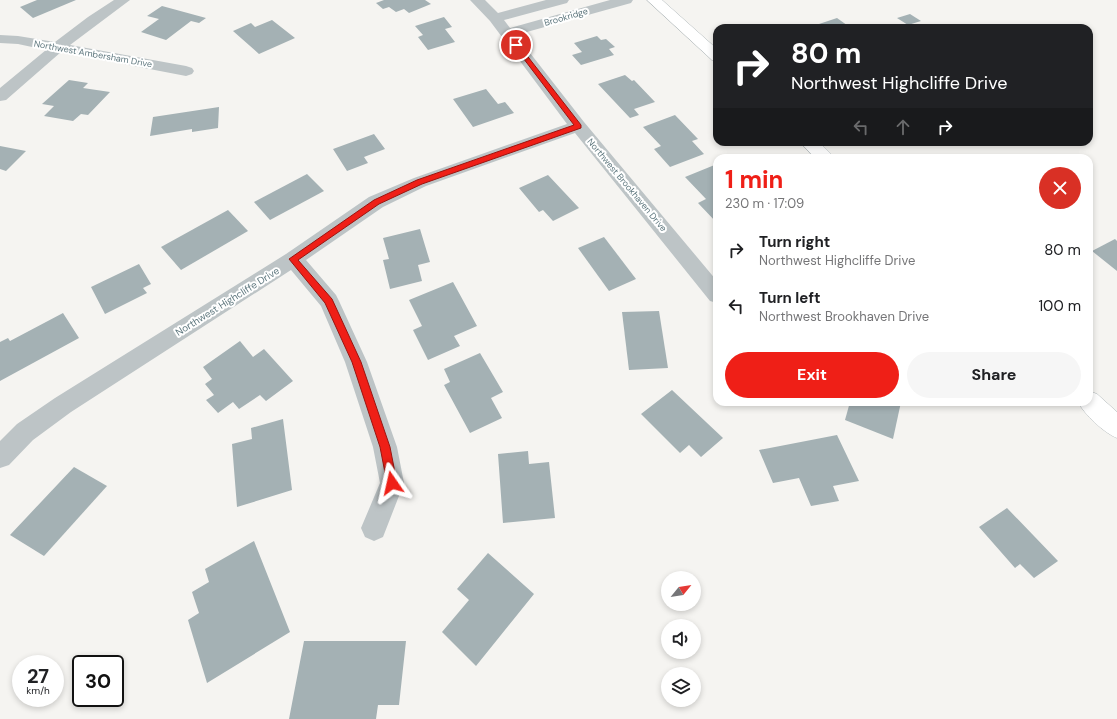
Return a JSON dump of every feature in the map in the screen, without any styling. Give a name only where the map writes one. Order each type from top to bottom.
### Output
[{"type":"main road","points":[[654,0],[713,53]]},
{"type":"main road","points":[[813,146],[822,154]]},
{"type":"main road","points":[[1093,405],[1117,427]]},
{"type":"street","points":[[0,96],[58,47],[93,20],[124,0]]},
{"type":"street","name":"Northwest Brookhaven Drive","points":[[477,0],[495,18],[578,126],[713,290]]},
{"type":"street","name":"Brookridge","points":[[495,18],[562,0]]},
{"type":"street","name":"Brookridge","points":[[507,33],[626,0]]},
{"type":"street","name":"Northwest Ambersham Drive","points":[[0,39],[18,40],[186,70]]},
{"type":"street","name":"Northwest Highcliffe Drive","points":[[0,457],[25,432],[63,405],[293,259],[376,202],[420,182],[578,126]]},
{"type":"street","points":[[293,259],[329,301],[356,362],[385,447],[392,483],[374,528]]},
{"type":"building","points":[[37,0],[76,0],[33,18],[20,7]]},
{"type":"building","points":[[384,0],[425,0],[431,4],[409,13],[404,9],[396,12],[389,7],[383,9],[376,3]]},
{"type":"building","points":[[162,6],[206,18],[199,23],[191,21],[166,40],[141,32],[159,19],[147,16]]},
{"type":"building","points":[[910,14],[921,21],[906,24],[897,18]]},
{"type":"building","points":[[444,17],[452,27],[445,29],[455,42],[428,50],[418,37],[423,35],[415,26]]},
{"type":"building","points":[[837,18],[845,24],[819,24]]},
{"type":"building","points":[[272,20],[295,38],[259,54],[233,31],[251,23],[255,27]]},
{"type":"building","points":[[597,36],[601,40],[606,39],[615,47],[609,49],[614,55],[581,65],[572,55],[582,52],[574,43]]},
{"type":"building","points":[[625,75],[632,81],[634,80],[655,102],[634,109],[639,115],[630,118],[598,84]]},
{"type":"building","points":[[69,80],[88,83],[83,88],[110,92],[88,115],[81,114],[73,121],[44,116],[54,106],[42,104]]},
{"type":"building","points":[[486,89],[498,104],[505,102],[514,113],[473,127],[453,99]]},
{"type":"building","points":[[219,107],[218,128],[192,132],[192,129],[150,136],[153,117]]},
{"type":"building","points":[[675,115],[698,139],[692,141],[704,154],[670,167],[654,149],[661,146],[643,127]]},
{"type":"building","points":[[374,134],[385,149],[364,157],[368,163],[347,171],[333,149]]},
{"type":"building","points":[[0,146],[26,151],[6,171],[0,169]]},
{"type":"building","points":[[713,166],[713,219],[698,203],[706,199],[685,177]]},
{"type":"building","points":[[307,174],[324,191],[270,220],[254,202]]},
{"type":"building","points":[[548,175],[579,208],[553,221],[543,210],[539,212],[519,188]]},
{"type":"building","points":[[228,210],[248,231],[181,270],[161,247]]},
{"type":"building","points":[[420,229],[430,262],[418,265],[422,281],[390,289],[383,260],[389,259],[383,238]]},
{"type":"building","points":[[604,237],[636,279],[609,291],[578,248]]},
{"type":"building","points":[[1115,239],[1117,241],[1117,271],[1093,252]]},
{"type":"building","points":[[139,264],[151,284],[143,288],[147,293],[105,314],[91,287]]},
{"type":"building","points":[[453,282],[477,326],[454,336],[460,346],[428,360],[413,330],[422,326],[409,300]]},
{"type":"building","points":[[659,311],[668,368],[629,370],[622,312]]},
{"type":"building","points":[[63,313],[79,338],[0,381],[0,342],[8,338],[10,341]]},
{"type":"building","points":[[240,341],[253,357],[264,349],[293,381],[266,401],[260,395],[239,409],[233,402],[218,413],[206,400],[214,395],[205,384],[212,379],[203,367]]},
{"type":"building","points":[[480,353],[503,392],[491,398],[502,418],[470,433],[444,385],[450,382],[444,369]]},
{"type":"building","points":[[672,390],[723,438],[701,457],[689,445],[680,453],[641,414]]},
{"type":"building","points":[[849,406],[900,406],[893,439],[845,420]]},
{"type":"building","points":[[283,419],[292,490],[237,507],[232,444],[252,439],[251,428]]},
{"type":"building","points":[[837,435],[859,481],[833,486],[839,501],[811,506],[799,478],[773,483],[759,450]]},
{"type":"building","points":[[528,451],[529,464],[549,462],[555,518],[503,523],[498,454]]},
{"type":"building","points":[[74,467],[107,486],[44,556],[10,535]]},
{"type":"building","points":[[1007,508],[1058,561],[1034,578],[1020,564],[1015,568],[979,527]]},
{"type":"building","points":[[254,541],[290,632],[207,683],[188,620],[199,613],[192,592],[209,582],[205,569]]},
{"type":"building","points":[[488,553],[534,594],[476,666],[442,632],[469,600],[457,589]]},
{"type":"building","points":[[304,641],[406,641],[399,705],[378,705],[376,719],[289,719]]},
{"type":"route","points":[[392,483],[385,447],[356,362],[329,301],[293,259],[376,202],[420,182],[578,126],[516,45]]}]
